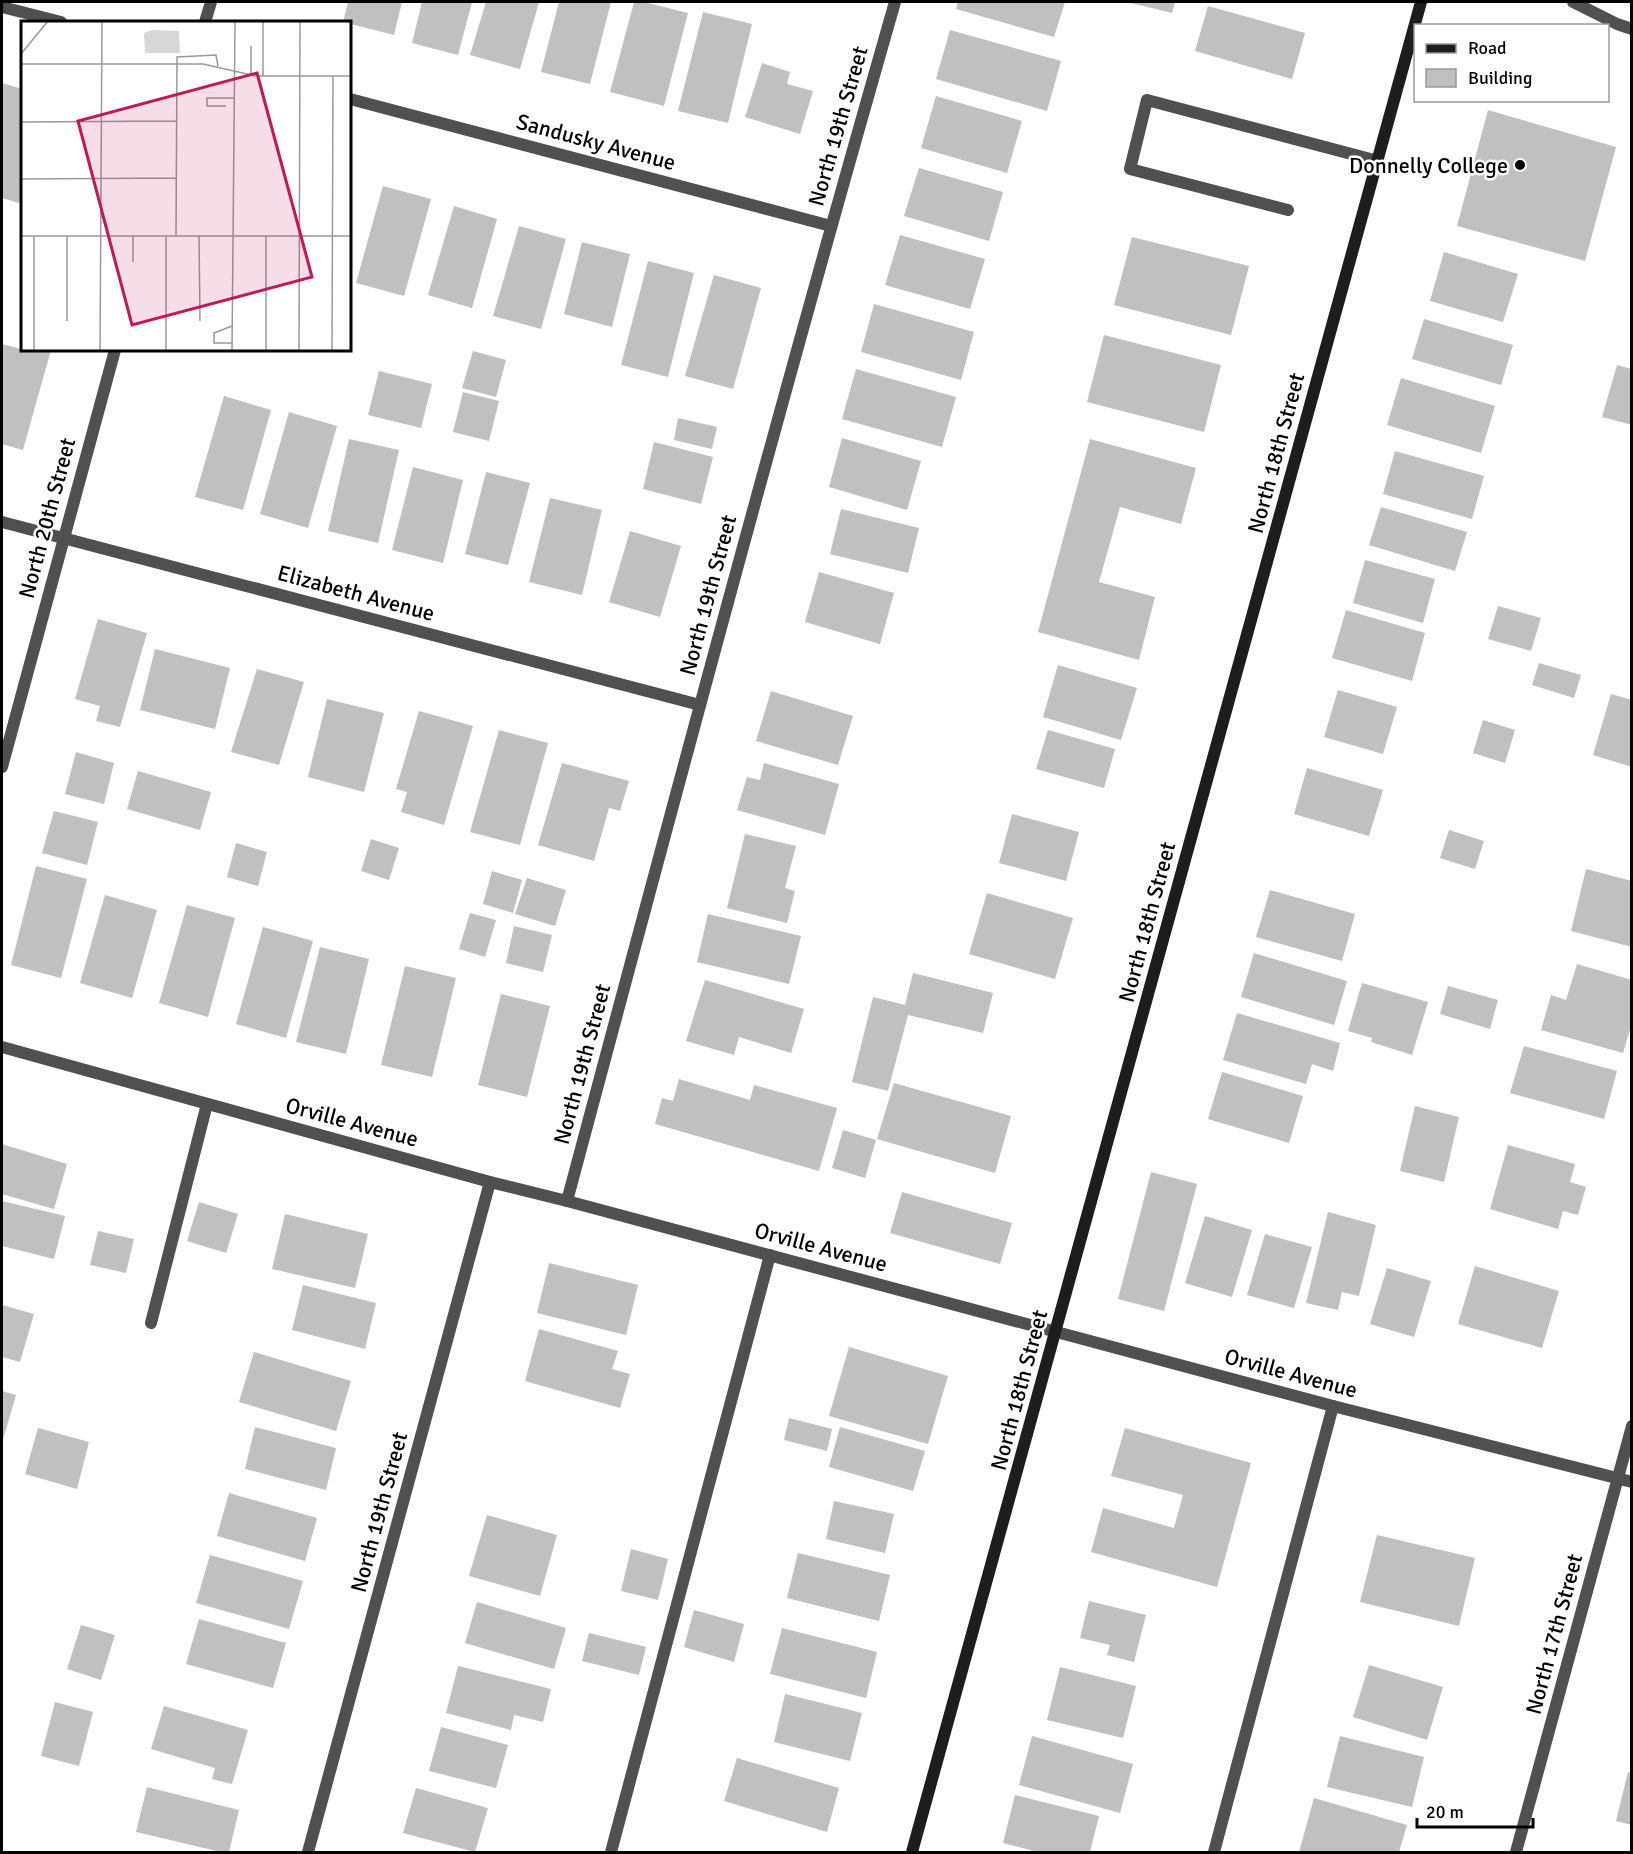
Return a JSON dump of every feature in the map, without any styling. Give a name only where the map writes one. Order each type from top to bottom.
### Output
[{"type":"main road","name":"North 18th Street","points":[[1415,24],[1421,2]]},
{"type":"main road","name":"North 18th Street","points":[[912,1852],[1057,1332],[1414,28]]},
{"type":"street","points":[[205,21],[211,2]]},
{"type":"street","name":"North 19th Street","points":[[567,1201],[831,226],[895,2]]},
{"type":"street","points":[[1573,2],[1632,29]]},
{"type":"street","points":[[2,7],[57,21]]},
{"type":"street","name":"Sandusky Avenue","points":[[351,99],[831,226]]},
{"type":"street","points":[[1288,210],[1130,169],[1147,100],[1378,161]]},
{"type":"street","name":"North 20th Street","points":[[2,767],[115,351]]},
{"type":"street","name":"Elizabeth Avenue","points":[[2,522],[700,705]]},
{"type":"street","name":"Orville Avenue","points":[[2,1047],[490,1182],[1334,1407],[1632,1482]]},
{"type":"street","points":[[150,1323],[207,1104]]},
{"type":"street","name":"North 19th Street","points":[[308,1852],[490,1182]]},
{"type":"street","points":[[611,1852],[770,1256]]},
{"type":"street","points":[[1214,1852],[1334,1407]]},
{"type":"street","name":"North 17th Street","points":[[1516,1852],[1632,1426]]},
{"type":"building","points":[[348,2],[402,2],[394,35],[351,24],[351,21],[343,21]]},
{"type":"building","points":[[422,2],[472,2],[458,55],[412,43]]},
{"type":"building","points":[[486,2],[539,2],[520,69],[470,55]]},
{"type":"building","points":[[559,2],[611,2],[590,84],[541,72]]},
{"type":"building","points":[[634,2],[644,2],[688,13],[664,106],[610,92]]},
{"type":"building","points":[[958,2],[1065,2],[1054,37],[956,9]]},
{"type":"building","points":[[1131,2],[1175,2],[1172,13]]},
{"type":"building","points":[[1208,6],[1305,33],[1292,79],[1195,51]]},
{"type":"building","points":[[703,12],[752,24],[728,123],[678,111]]},
{"type":"building","points":[[950,30],[1061,61],[1047,111],[936,79]]},
{"type":"building","points":[[762,63],[790,72],[787,84],[813,91],[800,134],[745,117]]},
{"type":"building","points":[[2,83],[21,89],[21,194],[19,203],[2,198]]},
{"type":"building","points":[[936,96],[1022,121],[1007,173],[921,148]]},
{"type":"building","points":[[1488,110],[1616,147],[1585,261],[1457,226]]},
{"type":"building","points":[[919,168],[1003,192],[989,241],[904,216]]},
{"type":"building","points":[[383,186],[431,199],[404,296],[356,283]]},
{"type":"building","points":[[454,206],[497,219],[472,308],[428,295]]},
{"type":"building","points":[[519,226],[566,239],[541,329],[493,316]]},
{"type":"building","points":[[900,235],[985,259],[970,309],[885,285]]},
{"type":"building","points":[[1132,237],[1249,266],[1231,335],[1114,305]]},
{"type":"building","points":[[582,242],[630,254],[612,327],[564,314]]},
{"type":"building","points":[[1444,252],[1518,274],[1503,322],[1430,301]]},
{"type":"building","points":[[648,261],[694,273],[668,377],[621,365]]},
{"type":"building","points":[[714,275],[761,288],[733,389],[685,376]]},
{"type":"building","points":[[874,304],[974,332],[961,380],[861,352]]},
{"type":"building","points":[[1424,319],[1513,345],[1501,385],[1412,359]]},
{"type":"building","points":[[1104,335],[1221,365],[1204,432],[1087,402]]},
{"type":"building","points":[[2,344],[21,349],[21,351],[51,351],[23,450],[2,444]]},
{"type":"building","points":[[473,351],[506,360],[496,397],[462,388]]},
{"type":"building","points":[[1617,365],[1632,369],[1632,425],[1602,417]]},
{"type":"building","points":[[856,369],[956,397],[942,447],[842,419]]},
{"type":"building","points":[[379,371],[432,384],[421,428],[368,415]]},
{"type":"building","points":[[1401,378],[1495,406],[1481,453],[1387,425]]},
{"type":"building","points":[[463,392],[499,401],[489,441],[453,432]]},
{"type":"building","points":[[224,396],[271,410],[243,510],[195,497]]},
{"type":"building","points":[[289,412],[337,426],[308,528],[260,514]]},
{"type":"building","points":[[678,418],[717,427],[712,449],[674,440]]},
{"type":"building","points":[[842,438],[921,461],[907,510],[829,487]]},
{"type":"building","points":[[349,439],[399,450],[378,543],[328,531]]},
{"type":"building","points":[[1090,439],[1196,468],[1181,524],[1120,507],[1099,582],[1155,597],[1139,660],[1038,632]]},
{"type":"building","points":[[654,442],[713,457],[701,504],[643,489]]},
{"type":"building","points":[[1395,451],[1484,476],[1472,519],[1383,494]]},
{"type":"building","points":[[413,467],[463,480],[443,563],[392,550]]},
{"type":"building","points":[[486,472],[530,483],[508,565],[465,554]]},
{"type":"building","points":[[550,498],[602,510],[582,595],[529,582]]},
{"type":"building","points":[[1381,507],[1467,532],[1455,571],[1369,545]]},
{"type":"building","points":[[841,509],[919,528],[908,573],[830,554]]},
{"type":"building","points":[[630,531],[681,546],[660,617],[609,602]]},
{"type":"building","points":[[1365,560],[1435,579],[1423,623],[1353,603]]},
{"type":"building","points":[[819,572],[894,593],[880,644],[805,622]]},
{"type":"building","points":[[1498,606],[1541,618],[1531,651],[1488,639]]},
{"type":"building","points":[[1346,610],[1425,633],[1412,681],[1332,658]]},
{"type":"building","points":[[98,619],[147,633],[120,727],[96,721],[100,706],[75,699]]},
{"type":"building","points":[[155,649],[230,668],[215,729],[140,710]]},
{"type":"building","points":[[1539,663],[1581,675],[1574,698],[1532,685]]},
{"type":"building","points":[[1058,665],[1137,688],[1121,740],[1043,717]]},
{"type":"building","points":[[257,669],[304,682],[279,765],[231,752]]},
{"type":"building","points":[[1338,690],[1397,707],[1383,754],[1324,737]]},
{"type":"building","points":[[771,691],[853,716],[838,765],[756,741]]},
{"type":"building","points":[[1611,694],[1632,700],[1632,767],[1593,755]]},
{"type":"building","points":[[327,699],[384,713],[364,792],[308,777]]},
{"type":"building","points":[[419,711],[473,726],[444,825],[401,812],[407,792],[396,789]]},
{"type":"building","points":[[1483,720],[1515,730],[1505,763],[1473,753]]},
{"type":"building","points":[[499,730],[548,743],[520,845],[470,832]]},
{"type":"building","points":[[1048,730],[1115,749],[1104,788],[1036,769]]},
{"type":"building","points":[[76,752],[114,763],[104,804],[65,794]]},
{"type":"building","points":[[562,763],[629,781],[620,811],[609,808],[594,861],[538,845]]},
{"type":"building","points":[[764,763],[839,784],[825,835],[737,810],[747,777],[760,780]]},
{"type":"building","points":[[1307,768],[1383,790],[1369,836],[1294,814]]},
{"type":"building","points":[[138,771],[211,792],[200,830],[127,809]]},
{"type":"building","points":[[54,811],[98,822],[87,865],[42,853]]},
{"type":"building","points":[[1012,814],[1079,832],[1066,881],[999,863]]},
{"type":"building","points":[[1449,830],[1484,841],[1475,869],[1440,858]]},
{"type":"building","points":[[745,834],[796,846],[785,888],[795,891],[787,923],[727,908]]},
{"type":"building","points":[[371,839],[399,848],[389,880],[361,871]]},
{"type":"building","points":[[236,843],[267,852],[258,886],[227,877]]},
{"type":"building","points":[[36,866],[87,879],[61,978],[11,965]]},
{"type":"building","points":[[1586,869],[1632,881],[1632,947],[1571,931]]},
{"type":"building","points":[[492,871],[522,880],[513,913],[483,904]]},
{"type":"building","points":[[527,878],[566,890],[555,926],[515,914]]},
{"type":"building","points":[[1270,890],[1355,914],[1342,961],[1256,937]]},
{"type":"building","points":[[987,893],[1073,918],[1055,979],[969,954]]},
{"type":"building","points":[[105,895],[157,910],[132,998],[80,983]]},
{"type":"building","points":[[187,905],[235,918],[208,1017],[159,1003]]},
{"type":"building","points":[[470,913],[496,920],[485,957],[459,949]]},
{"type":"building","points":[[708,914],[801,936],[789,984],[697,962]]},
{"type":"building","points":[[514,926],[552,935],[543,972],[506,963]]},
{"type":"building","points":[[263,927],[313,941],[286,1038],[236,1024]]},
{"type":"building","points":[[320,947],[369,959],[346,1054],[296,1042]]},
{"type":"building","points":[[1254,953],[1347,981],[1334,1025],[1241,997]]},
{"type":"building","points":[[1577,964],[1632,980],[1632,1023],[1623,1053],[1541,1030],[1551,995],[1566,1000]]},
{"type":"building","points":[[405,966],[456,978],[432,1077],[381,1065]]},
{"type":"building","points":[[913,973],[993,993],[983,1033],[908,1015],[888,1091],[852,1082],[873,997],[905,1005]]},
{"type":"building","points":[[705,980],[804,1009],[791,1053],[739,1037],[734,1055],[686,1041]]},
{"type":"building","points":[[1362,983],[1428,1002],[1412,1055],[1371,1042],[1372,1038],[1348,1031]]},
{"type":"building","points":[[1448,986],[1498,1000],[1490,1029],[1440,1014]]},
{"type":"building","points":[[501,994],[550,1006],[527,1097],[478,1085]]},
{"type":"building","points":[[1237,1013],[1340,1043],[1333,1071],[1312,1064],[1306,1084],[1223,1060]]},
{"type":"building","points":[[1524,1046],[1617,1071],[1604,1119],[1510,1093]]},
{"type":"building","points":[[1222,1072],[1303,1096],[1289,1143],[1208,1119]]},
{"type":"building","points":[[679,1079],[750,1100],[754,1085],[837,1108],[819,1171],[655,1124],[662,1098],[673,1101]]},
{"type":"building","points":[[894,1083],[1011,1116],[995,1173],[877,1139]]},
{"type":"building","points":[[1415,1106],[1459,1117],[1444,1182],[1400,1171]]},
{"type":"building","points":[[843,1130],[876,1140],[865,1178],[832,1168]]},
{"type":"building","points":[[2,1144],[67,1164],[54,1209],[2,1194]]},
{"type":"building","points":[[1508,1145],[1575,1164],[1570,1182],[1586,1187],[1578,1215],[1563,1211],[1558,1229],[1490,1209]]},
{"type":"building","points":[[1151,1172],[1197,1184],[1164,1311],[1118,1299]]},
{"type":"building","points":[[902,1192],[1012,1223],[1000,1264],[890,1233]]},
{"type":"building","points":[[2,1201],[65,1216],[54,1259],[2,1246]]},
{"type":"building","points":[[199,1202],[238,1214],[226,1253],[187,1241]]},
{"type":"building","points":[[1328,1212],[1376,1225],[1359,1296],[1342,1292],[1338,1310],[1306,1303]]},
{"type":"building","points":[[285,1214],[368,1234],[355,1288],[272,1269]]},
{"type":"building","points":[[1205,1216],[1252,1230],[1232,1297],[1185,1283]]},
{"type":"building","points":[[98,1231],[134,1239],[126,1273],[90,1265]]},
{"type":"building","points":[[1265,1234],[1312,1247],[1294,1308],[1247,1295]]},
{"type":"building","points":[[549,1263],[638,1285],[626,1335],[537,1313]]},
{"type":"building","points":[[1475,1266],[1559,1291],[1542,1348],[1458,1324]]},
{"type":"building","points":[[1387,1268],[1431,1281],[1414,1337],[1370,1324]]},
{"type":"building","points":[[303,1285],[376,1303],[365,1349],[292,1330]]},
{"type":"building","points":[[2,1305],[34,1314],[20,1362],[2,1357]]},
{"type":"building","points":[[539,1329],[618,1351],[612,1369],[630,1374],[620,1408],[525,1381]]},
{"type":"building","points":[[849,1347],[948,1376],[928,1444],[829,1416]]},
{"type":"building","points":[[254,1352],[351,1381],[336,1431],[239,1402]]},
{"type":"building","points":[[2,1391],[16,1395],[2,1443]]},
{"type":"building","points":[[789,1418],[832,1429],[827,1451],[784,1440]]},
{"type":"building","points":[[255,1427],[336,1448],[326,1490],[245,1469]]},
{"type":"building","points":[[840,1427],[925,1451],[913,1491],[829,1467]]},
{"type":"building","points":[[38,1428],[89,1442],[77,1489],[25,1474]]},
{"type":"building","points":[[1125,1428],[1251,1463],[1217,1587],[1091,1552],[1103,1508],[1174,1528],[1183,1495],[1111,1476]]},
{"type":"building","points":[[229,1493],[317,1518],[305,1561],[217,1536]]},
{"type":"building","points":[[834,1501],[894,1514],[885,1553],[826,1539]]},
{"type":"building","points":[[487,1515],[557,1535],[540,1596],[469,1576]]},
{"type":"building","points":[[1377,1535],[1475,1558],[1459,1626],[1360,1602]]},
{"type":"building","points":[[631,1549],[668,1559],[658,1600],[621,1591]]},
{"type":"building","points":[[798,1553],[890,1575],[879,1621],[787,1598]]},
{"type":"building","points":[[210,1555],[303,1581],[289,1629],[196,1603]]},
{"type":"building","points":[[1089,1601],[1146,1615],[1134,1662],[1107,1655],[1110,1645],[1080,1638]]},
{"type":"building","points":[[477,1602],[566,1628],[554,1669],[465,1643]]},
{"type":"building","points":[[694,1610],[744,1624],[734,1662],[684,1647]]},
{"type":"building","points":[[199,1619],[286,1643],[273,1688],[186,1664]]},
{"type":"building","points":[[81,1625],[115,1635],[101,1680],[67,1669]]},
{"type":"building","points":[[782,1628],[877,1652],[866,1698],[770,1674]]},
{"type":"building","points":[[589,1633],[646,1647],[639,1675],[582,1661]]},
{"type":"building","points":[[1369,1665],[1443,1687],[1427,1740],[1353,1717]]},
{"type":"building","points":[[458,1666],[551,1689],[543,1722],[514,1715],[511,1730],[446,1713]]},
{"type":"building","points":[[1060,1667],[1136,1686],[1123,1738],[1047,1720]]},
{"type":"building","points":[[785,1694],[862,1713],[850,1761],[774,1742]]},
{"type":"building","points":[[55,1702],[93,1712],[79,1766],[41,1756]]},
{"type":"building","points":[[164,1706],[248,1730],[232,1784],[212,1779],[215,1768],[151,1749]]},
{"type":"building","points":[[441,1727],[508,1745],[496,1788],[429,1771]]},
{"type":"building","points":[[1032,1736],[1133,1764],[1120,1813],[1019,1785]]},
{"type":"building","points":[[1340,1736],[1424,1757],[1412,1807],[1327,1787]]},
{"type":"building","points":[[737,1758],[839,1788],[827,1832],[724,1801]]},
{"type":"building","points":[[1628,1772],[1632,1773],[1632,1825],[1616,1821]]},
{"type":"building","points":[[147,1787],[239,1810],[229,1852],[136,1832]]},
{"type":"building","points":[[416,1788],[488,1808],[475,1852],[403,1833]]},
{"type":"building","points":[[1015,1795],[1099,1816],[1090,1852],[1038,1852],[1003,1843]]},
{"type":"building","points":[[1314,1798],[1407,1825],[1399,1852],[1299,1852]]},
{"type":"place","name":"Donnelly College","points":[[1520,165]]}]
